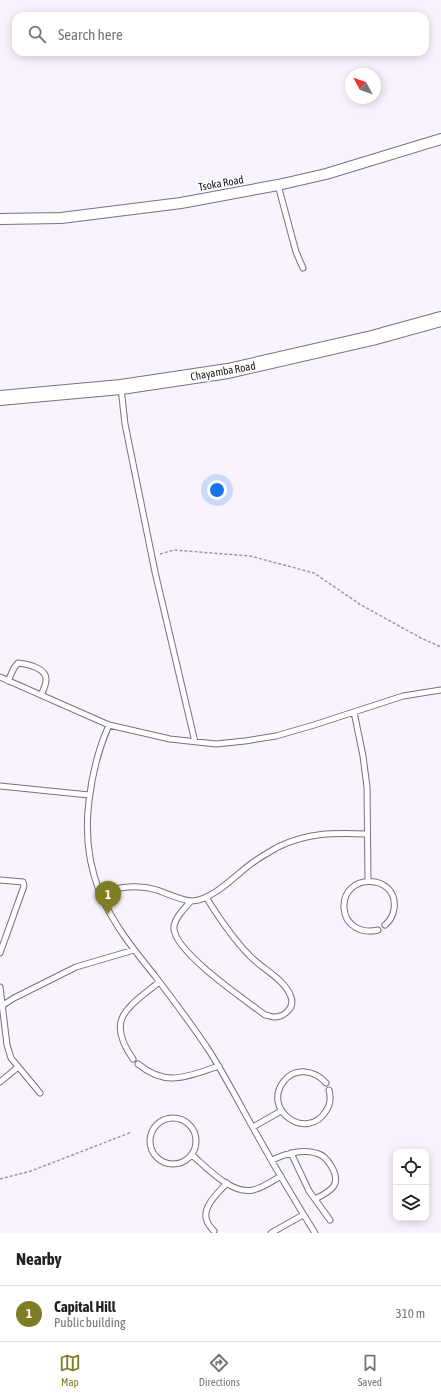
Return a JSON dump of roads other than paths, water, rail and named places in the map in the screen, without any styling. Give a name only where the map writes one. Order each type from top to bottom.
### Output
[{"type":"main road","name":"Chayamba Road","points":[[0,398],[121,387],[228,371],[372,338],[441,319]]},
{"type":"street","name":"Tsoka Road","points":[[0,219],[61,218],[180,203],[278,185],[326,174],[441,139]]},
{"type":"lane","points":[[278,185],[296,252],[303,268]]},
{"type":"lane","points":[[121,387],[125,424],[152,556],[195,742]]},
{"type":"lane","points":[[8,681],[18,663],[27,664],[40,669],[45,674],[46,680],[41,695]]},
{"type":"lane","points":[[0,677],[109,725],[170,739],[216,744],[276,736],[314,726],[403,696],[441,690]]},
{"type":"lane","points":[[354,712],[367,788],[368,881]]},
{"type":"lane","points":[[109,725],[100,745],[94,767],[87,814],[87,835],[93,869],[100,893],[108,910],[134,950],[182,1011],[219,1066],[303,1215],[315,1233]]},
{"type":"lane","points":[[0,786],[89,795]]},
{"type":"lane","points":[[100,893],[117,888],[143,888],[156,890],[191,901],[206,897],[255,861],[278,847],[305,836],[326,833],[367,834]]},
{"type":"lane","points":[[0,880],[23,882],[24,886],[2,943],[0,953]]},
{"type":"lane","points":[[378,930],[370,932],[360,930],[352,925],[346,917],[344,908],[345,898],[350,889],[358,883],[368,881],[378,882],[386,887],[392,895],[394,905],[393,915],[385,925]]},
{"type":"lane","points":[[191,901],[178,918],[174,928],[175,935],[180,945],[208,970],[265,1015],[273,1017],[281,1016],[289,1010],[292,1003],[291,996],[277,978],[250,957],[242,948],[221,921],[206,897]]},
{"type":"lane","points":[[1,1006],[76,967],[134,950]]},
{"type":"lane","points":[[133,1059],[124,1045],[120,1035],[119,1026],[121,1018],[132,1004],[160,982]]},
{"type":"lane","points":[[0,987],[1,1006],[7,1045],[11,1058],[40,1093]]},
{"type":"lane","points":[[138,1064],[153,1074],[163,1078],[173,1079],[183,1078],[219,1066]]},
{"type":"lane","points":[[0,1082],[18,1067]]},
{"type":"lane","points":[[326,1083],[315,1073],[307,1071],[291,1075],[284,1080],[280,1087],[278,1103],[281,1111],[290,1119],[301,1124],[317,1120],[324,1115],[328,1108],[330,1100],[329,1090]]},
{"type":"lane","points":[[253,1127],[281,1111]]},
{"type":"lane","points":[[171,1118],[177,1118],[188,1123],[192,1127],[196,1138],[195,1150],[192,1155],[176,1164],[159,1160],[155,1155],[151,1144],[151,1138],[155,1127],[171,1118]]},
{"type":"lane","points":[[272,1160],[282,1155],[291,1153],[310,1152],[318,1153],[324,1156],[334,1172],[334,1186],[324,1195],[315,1199]]},
{"type":"lane","points":[[291,1153],[309,1191],[330,1220]]},
{"type":"lane","points":[[192,1155],[226,1183],[236,1189],[244,1191],[261,1187],[281,1176]]},
{"type":"lane","points":[[214,1231],[207,1221],[206,1210],[226,1183]]},
{"type":"lane","points":[[271,1233],[303,1215]]},
{"type":"place","name":"Capital Hill","points":[[108,914]]}]
